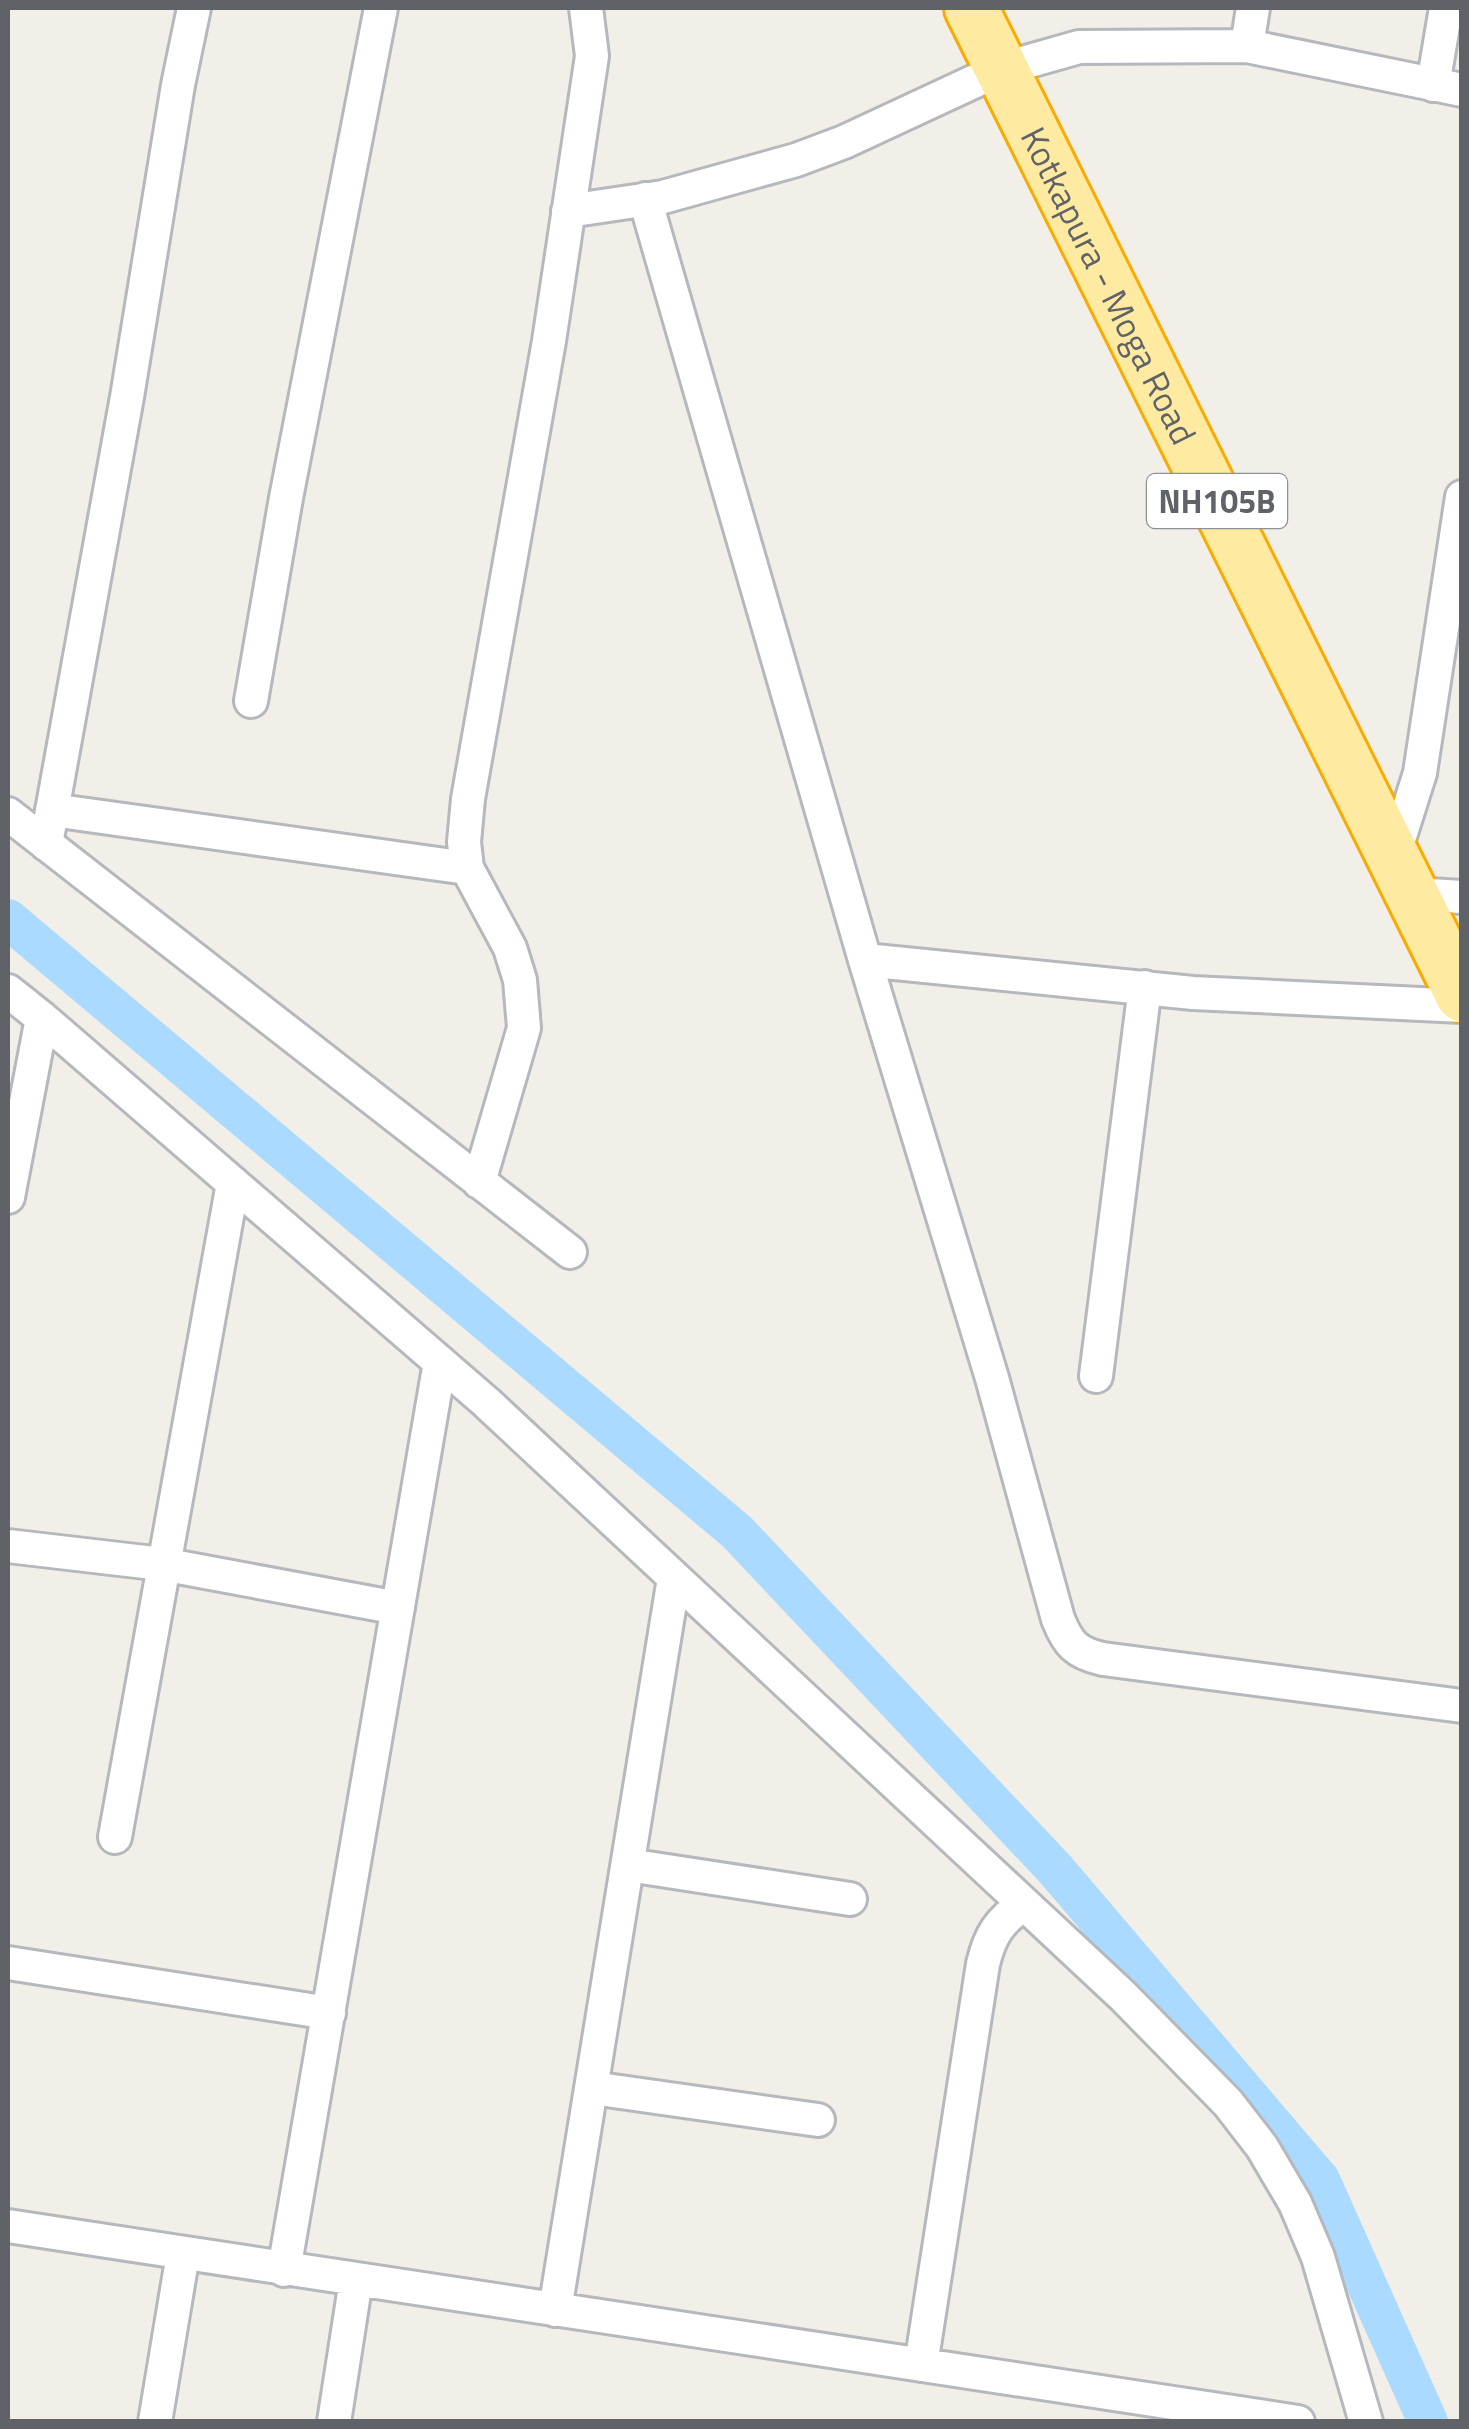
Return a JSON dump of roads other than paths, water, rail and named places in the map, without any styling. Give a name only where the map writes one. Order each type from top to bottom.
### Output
[{"type":"highway","name":"Kotkapura - Moga Road","points":[[971,8],[1423,882],[1462,995]]},
{"type":"street","points":[[46,844],[194,8]]},
{"type":"street","points":[[251,700],[381,8]]},
{"type":"street","points":[[479,1182],[524,1028],[520,980],[510,948],[466,868],[464,842],[468,800],[546,360],[592,56],[586,8]]},
{"type":"street","points":[[1247,46],[1253,8]]},
{"type":"street","points":[[568,211],[696,188],[844,142],[1002,70],[1079,48],[1247,46],[1448,87],[1446,8]]},
{"type":"street","points":[[645,200],[1067,1642],[1081,1654],[1103,1660],[1462,1706]]},
{"type":"street","points":[[1423,882],[1420,774],[1462,497]]},
{"type":"street","points":[[52,810],[466,868]]},
{"type":"street","points":[[8,814],[570,1252]]},
{"type":"street","points":[[865,960],[1145,988],[1462,1006]]},
{"type":"street","points":[[1096,1376],[1145,988]]},
{"type":"street","points":[[8,992],[440,1362],[1123,1996],[1228,2102],[1262,2146],[1295,2203],[1318,2256],[1366,2422]]},
{"type":"street","points":[[8,1197],[42,1018]]},
{"type":"street","points":[[115,1837],[233,1183]]},
{"type":"street","points":[[284,2270],[440,1362]]},
{"type":"street","points":[[8,1546],[162,1564],[398,1608]]},
{"type":"street","points":[[556,2310],[674,1578]]},
{"type":"street","points":[[628,1866],[850,1899]]},
{"type":"street","points":[[921,2365],[983,1964],[990,1938],[1001,1920],[1024,1904]]},
{"type":"street","points":[[8,1963],[329,2013]]},
{"type":"street","points":[[592,2088],[818,2120]]},
{"type":"street","points":[[9,2234],[183,2254],[1298,2422]]},
{"type":"street","points":[[155,2422],[183,2254]]},
{"type":"street","points":[[334,2422],[356,2280]]},
{"type":"waterway","points":[[8,919],[737,1532],[1055,1869],[1320,2180],[1428,2422]]}]
